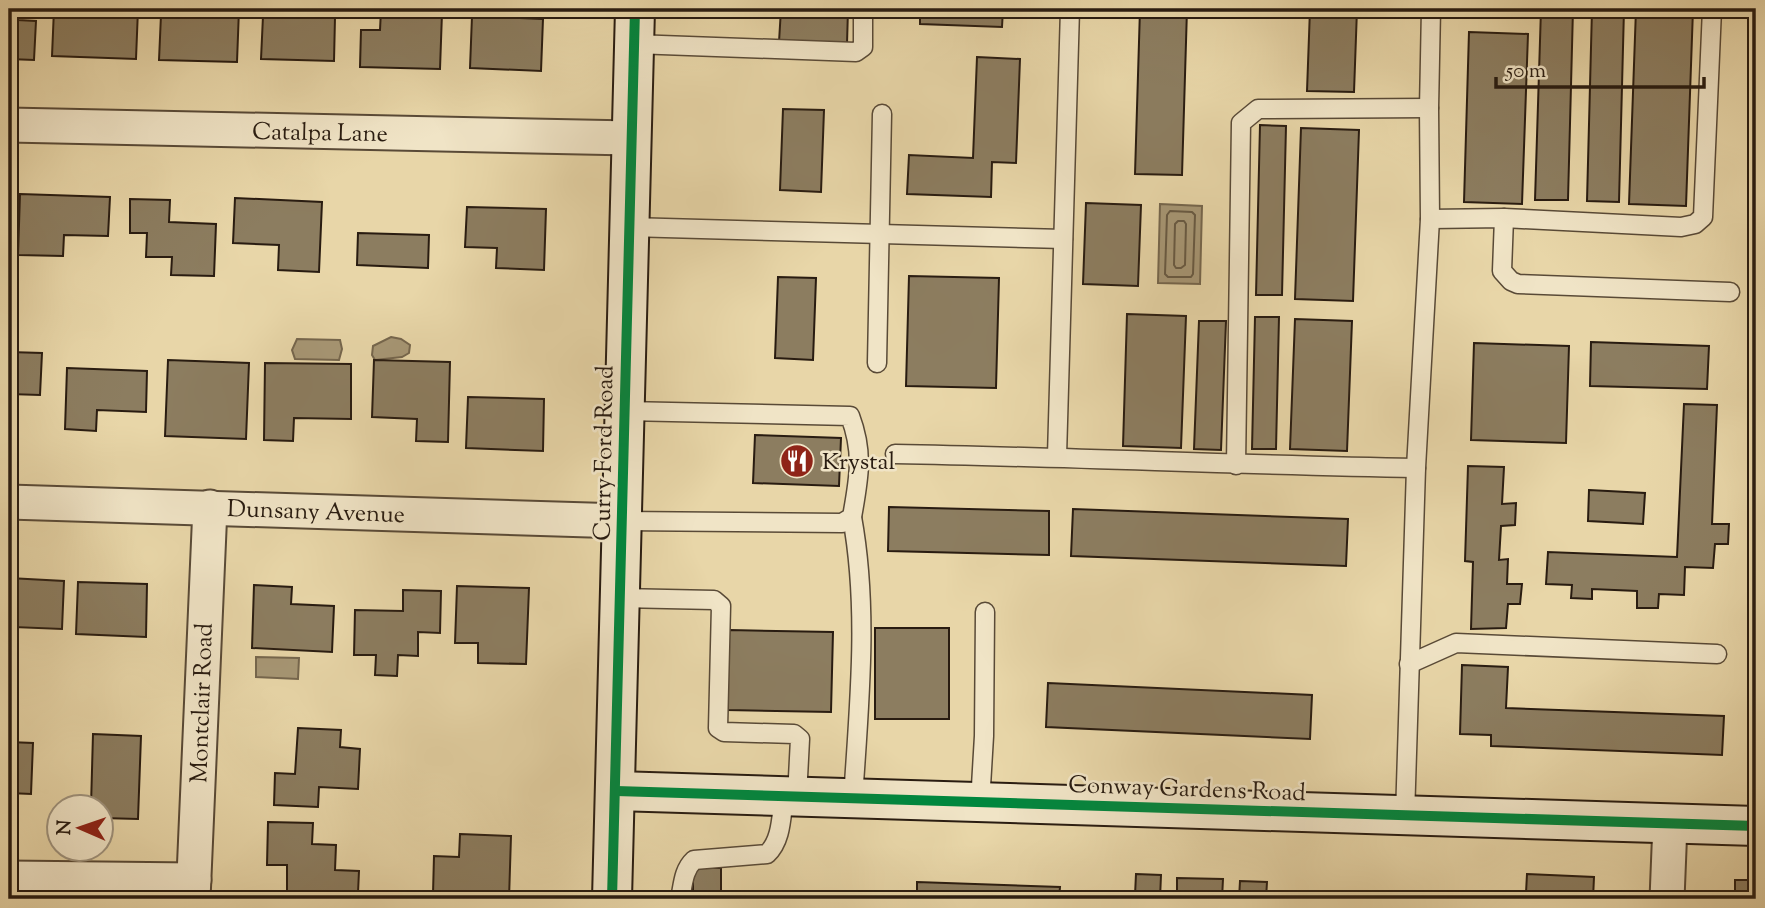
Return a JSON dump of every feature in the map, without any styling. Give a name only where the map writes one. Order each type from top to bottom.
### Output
[{"type":"street","name":"Curry Ford Road","points":[[612,899],[634,26]]},
{"type":"street","name":"Catalpa Lane","points":[[9,125],[631,138]]},
{"type":"street","name":"Dunsany Avenue","points":[[9,502],[622,521]]},
{"type":"street","name":"Montclair Road","points":[[193,890],[210,507]]},
{"type":"street","name":"Conway Gardens Road","points":[[615,791],[1756,826]]},
{"type":"street","points":[[1667,899],[1670,824]]},
{"type":"street","points":[[9,878],[193,890]]},
{"type":"lane","points":[[634,26],[856,52],[863,47],[863,9]]},
{"type":"lane","points":[[1057,456],[1070,9]]},
{"type":"lane","points":[[1405,816],[1416,468],[1430,219],[1431,9]]},
{"type":"lane","points":[[1430,219],[1504,218],[1681,227],[1695,224],[1703,217],[1712,9]]},
{"type":"lane","points":[[1236,465],[1241,123],[1258,109],[1429,108]]},
{"type":"lane","points":[[877,363],[882,114]]},
{"type":"lane","points":[[1504,218],[1502,271],[1518,284],[1730,292]]},
{"type":"lane","points":[[629,227],[1063,239]]},
{"type":"lane","points":[[625,411],[850,416],[859,439],[859,470],[852,517],[859,556],[862,605],[853,799]]},
{"type":"lane","points":[[895,454],[1057,456],[1236,465],[1416,468]]},
{"type":"lane","points":[[622,521],[842,523],[852,517]]},
{"type":"lane","points":[[620,598],[714,600],[721,606],[718,728],[724,732],[794,734],[800,739],[790,797],[772,850],[767,854],[694,860],[685,874],[680,899]]},
{"type":"lane","points":[[980,803],[984,736],[985,612]]},
{"type":"lane","points":[[1409,664],[1456,643],[1717,654]]},
{"type":"water","points":[[1160,204],[1202,206],[1200,284],[1158,283]]},
{"type":"water","points":[[391,337],[410,345],[409,353],[402,357],[375,360],[372,355],[373,346]]},
{"type":"water","points":[[297,339],[340,340],[342,349],[339,360],[295,359],[292,350]]},
{"type":"water","points":[[256,657],[299,658],[298,679],[256,677]]},
{"type":"building","points":[[9,9],[18,9],[18,20],[36,21],[34,60],[9,59]]},
{"type":"building","points":[[54,9],[138,9],[136,59],[52,56]]},
{"type":"building","points":[[200,9],[239,9],[237,62],[159,60],[161,15],[200,16]]},
{"type":"building","points":[[284,9],[323,9],[322,16],[335,17],[334,61],[261,59],[263,16],[283,17]]},
{"type":"building","points":[[781,9],[848,9],[847,44],[779,42]]},
{"type":"building","points":[[920,9],[1003,9],[1002,27],[920,24]]},
{"type":"building","points":[[1140,9],[1187,9],[1182,175],[1135,174]]},
{"type":"building","points":[[1310,9],[1357,9],[1354,92],[1307,91]]},
{"type":"building","points":[[1468,9],[1528,9],[1528,15],[1468,13]]},
{"type":"building","points":[[1541,9],[1573,9],[1568,200],[1535,200]]},
{"type":"building","points":[[1592,9],[1624,9],[1619,202],[1587,201]]},
{"type":"building","points":[[1636,9],[1693,9],[1686,206],[1629,204]]},
{"type":"building","points":[[381,10],[442,13],[440,69],[360,67],[361,30],[380,30]]},
{"type":"building","points":[[472,16],[543,19],[541,71],[470,68]]},
{"type":"building","points":[[1469,32],[1528,34],[1522,204],[1464,202]]},
{"type":"building","points":[[977,57],[1020,59],[1016,163],[992,162],[991,197],[907,194],[909,155],[973,158]]},
{"type":"building","points":[[783,109],[824,110],[821,192],[780,190]]},
{"type":"building","points":[[1260,125],[1286,126],[1282,295],[1256,295]]},
{"type":"building","points":[[1301,128],[1359,130],[1353,301],[1295,299]]},
{"type":"building","points":[[20,194],[110,197],[108,236],[64,235],[63,256],[18,255]]},
{"type":"building","points":[[235,198],[322,202],[319,272],[278,270],[279,245],[233,243]]},
{"type":"building","points":[[130,199],[170,200],[169,222],[216,224],[214,276],[171,275],[172,257],[146,257],[147,233],[130,233]]},
{"type":"building","points":[[1086,203],[1141,205],[1138,286],[1083,284]]},
{"type":"building","points":[[467,207],[546,209],[544,270],[496,268],[497,248],[465,247]]},
{"type":"building","points":[[358,233],[429,235],[428,268],[357,265]]},
{"type":"building","points":[[909,276],[999,278],[996,388],[906,386]]},
{"type":"building","points":[[778,277],[816,278],[813,360],[775,358]]},
{"type":"building","points":[[1127,314],[1186,316],[1181,448],[1123,446]]},
{"type":"building","points":[[1255,317],[1279,317],[1276,449],[1252,449]]},
{"type":"building","points":[[1295,319],[1352,321],[1347,451],[1290,449]]},
{"type":"building","points":[[1199,321],[1226,321],[1221,450],[1194,449]]},
{"type":"building","points":[[1591,342],[1709,346],[1707,389],[1590,386]]},
{"type":"building","points":[[1474,343],[1569,346],[1566,443],[1471,440]]},
{"type":"building","points":[[9,352],[42,353],[40,395],[9,394]]},
{"type":"building","points":[[168,360],[249,363],[246,439],[165,436]]},
{"type":"building","points":[[374,360],[450,362],[448,442],[416,441],[417,419],[372,417]]},
{"type":"building","points":[[265,363],[351,364],[351,419],[294,418],[293,441],[264,440]]},
{"type":"building","points":[[67,368],[147,371],[146,412],[97,410],[96,431],[65,429]]},
{"type":"building","points":[[468,397],[544,399],[543,451],[466,448]]},
{"type":"building","points":[[1684,404],[1717,405],[1712,524],[1729,524],[1728,544],[1715,544],[1713,568],[1685,567],[1684,595],[1659,594],[1658,608],[1637,608],[1637,591],[1592,589],[1592,599],[1571,598],[1572,585],[1546,584],[1548,552],[1677,557]]},
{"type":"building","name":"Krystal","points":[[755,435],[841,438],[839,486],[753,483]]},
{"type":"building","points":[[1468,466],[1504,467],[1502,504],[1516,503],[1515,525],[1501,526],[1499,560],[1508,559],[1507,584],[1522,584],[1520,604],[1508,604],[1506,628],[1471,629],[1473,562],[1465,561]]},
{"type":"building","points":[[1589,490],[1645,493],[1643,524],[1588,521]]},
{"type":"building","points":[[889,507],[1049,511],[1049,555],[888,551]]},
{"type":"building","points":[[1073,509],[1348,519],[1346,566],[1071,556]]},
{"type":"building","points":[[9,578],[64,581],[62,629],[14,627],[13,648],[9,648]]},
{"type":"building","points":[[78,582],[147,584],[146,637],[76,634]]},
{"type":"building","points":[[254,585],[292,587],[291,604],[334,606],[332,652],[252,648]]},
{"type":"building","points":[[457,586],[529,588],[526,664],[478,663],[478,643],[455,643]]},
{"type":"building","points":[[403,590],[441,591],[440,633],[418,632],[418,656],[398,655],[397,676],[375,675],[376,655],[354,655],[355,610],[403,611]]},
{"type":"building","points":[[875,628],[949,628],[949,719],[875,719]]},
{"type":"building","points":[[729,630],[833,632],[831,712],[727,710]]},
{"type":"building","points":[[1462,665],[1508,667],[1506,708],[1724,716],[1722,755],[1491,746],[1491,735],[1460,734]]},
{"type":"building","points":[[1048,683],[1312,695],[1310,739],[1046,727]]},
{"type":"building","points":[[298,728],[341,730],[340,747],[360,749],[358,789],[319,787],[318,807],[274,805],[275,773],[295,774]]},
{"type":"building","points":[[1756,728],[1756,762],[1753,762]]},
{"type":"building","points":[[93,734],[141,736],[138,819],[116,818],[116,792],[91,792]]},
{"type":"building","points":[[9,742],[33,743],[31,794],[9,793]]},
{"type":"building","points":[[268,822],[313,823],[312,844],[336,845],[335,870],[359,871],[358,893],[337,893],[336,899],[287,899],[287,865],[267,865]]},
{"type":"building","points":[[460,834],[511,836],[509,899],[460,899],[460,895],[433,894],[434,856],[459,857]]},
{"type":"building","points":[[693,868],[721,868],[721,899],[693,899]]},
{"type":"building","points":[[1136,874],[1161,875],[1160,899],[1113,899],[1113,894],[1135,895]]},
{"type":"building","points":[[1527,874],[1594,877],[1593,899],[1510,899],[1510,893],[1526,893]]},
{"type":"building","points":[[1177,878],[1223,879],[1222,899],[1177,899]]},
{"type":"building","points":[[1735,880],[1756,880],[1756,899],[1735,899]]},
{"type":"building","points":[[1240,881],[1267,882],[1266,899],[1239,899]]},
{"type":"building","points":[[917,882],[1060,887],[1059,899],[917,899]]},
{"type":"cycle path","points":[[612,899],[635,9]]},
{"type":"cycle path","points":[[616,791],[1756,826]]},
{"type":"place","name":"Krystal","points":[[797,461]]}]
